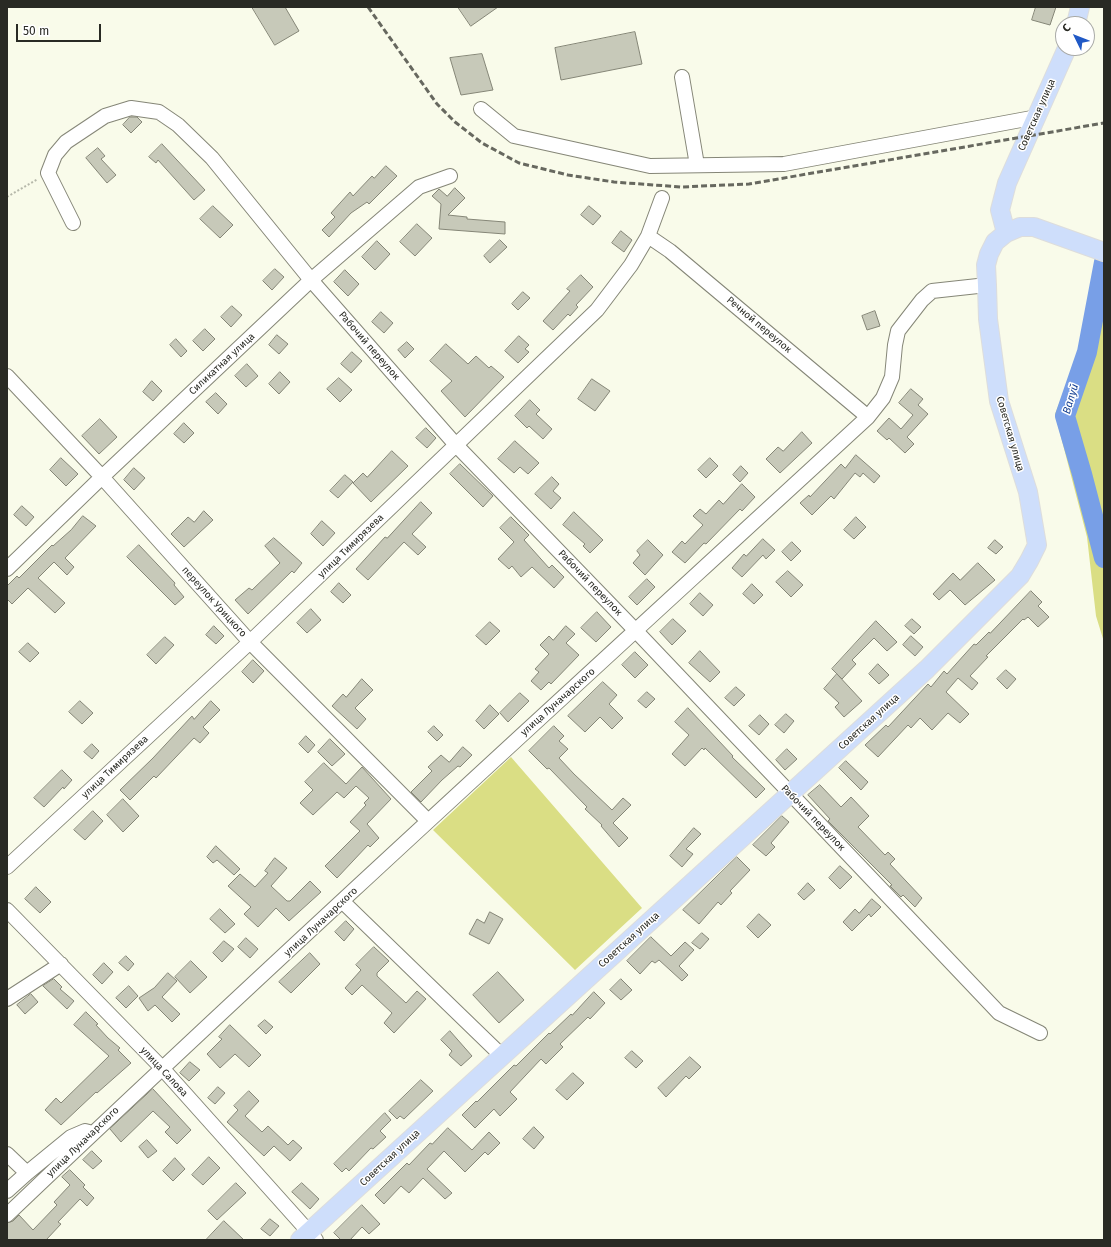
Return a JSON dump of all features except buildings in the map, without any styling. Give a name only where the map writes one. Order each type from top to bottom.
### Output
[{"type":"main road","name":"Советская улица","points":[[308,1238],[501,1055],[927,668],[1014,582],[1029,561],[1036,545],[1028,492],[1000,402],[988,319],[986,266],[989,254],[995,242],[1006,233],[1000,210],[1007,183],[1064,56]]},
{"type":"main road","points":[[1006,233],[1020,227],[1034,227],[1104,252]]},
{"type":"street","points":[[682,77],[697,165]]},
{"type":"street","name":"Рабочий переулок","points":[[48,174],[54,155],[66,142],[105,116],[131,108],[159,112],[178,125],[212,158],[311,280],[456,445],[636,631],[999,1013],[1040,1033]]},
{"type":"street","points":[[481,109],[514,136],[650,166],[784,164],[1037,117]]},
{"type":"street","points":[[48,174],[73,223]]},
{"type":"street","name":"Силикатная улица","points":[[7,569],[102,477],[311,280],[419,187],[450,176]]},
{"type":"street","name":"улица Тимирязева","points":[[7,867],[250,642],[597,310],[631,265],[648,236],[662,198]]},
{"type":"street","name":"Речной переулок","points":[[648,236],[670,251],[868,417]]},
{"type":"street","name":"улица Луначарского","points":[[7,1215],[162,1068],[343,902],[428,821],[868,417],[883,398],[892,377],[894,345],[898,331],[922,300],[932,291],[986,285]]},
{"type":"street","name":"переулок Урицкого","points":[[7,376],[102,477],[250,642],[428,821]]},
{"type":"street","points":[[343,902],[501,1055]]},
{"type":"street","name":"улица Салова","points":[[7,910],[162,1068],[308,1238]]},
{"type":"street","points":[[7,999],[61,964]]},
{"type":"street","points":[[7,1191],[71,1137],[85,1131],[93,1133]]},
{"type":"street","points":[[7,1154],[27,1173]]},
{"type":"path","points":[[7,197],[48,174]]},
{"type":"green space","points":[[1099,269],[1104,270],[1104,642],[1096,616],[1087,537],[1055,414],[1086,335]]},
{"type":"green space","points":[[511,757],[642,908],[575,970],[433,830]]},
{"type":"waterway","name":"Валуй","points":[[1104,262],[1087,352],[1065,416],[1104,558]]},
{"type":"railway","points":[[368,7],[437,104],[455,122],[482,143],[519,163],[568,175],[614,182],[681,187],[749,184],[1104,123]]}]
